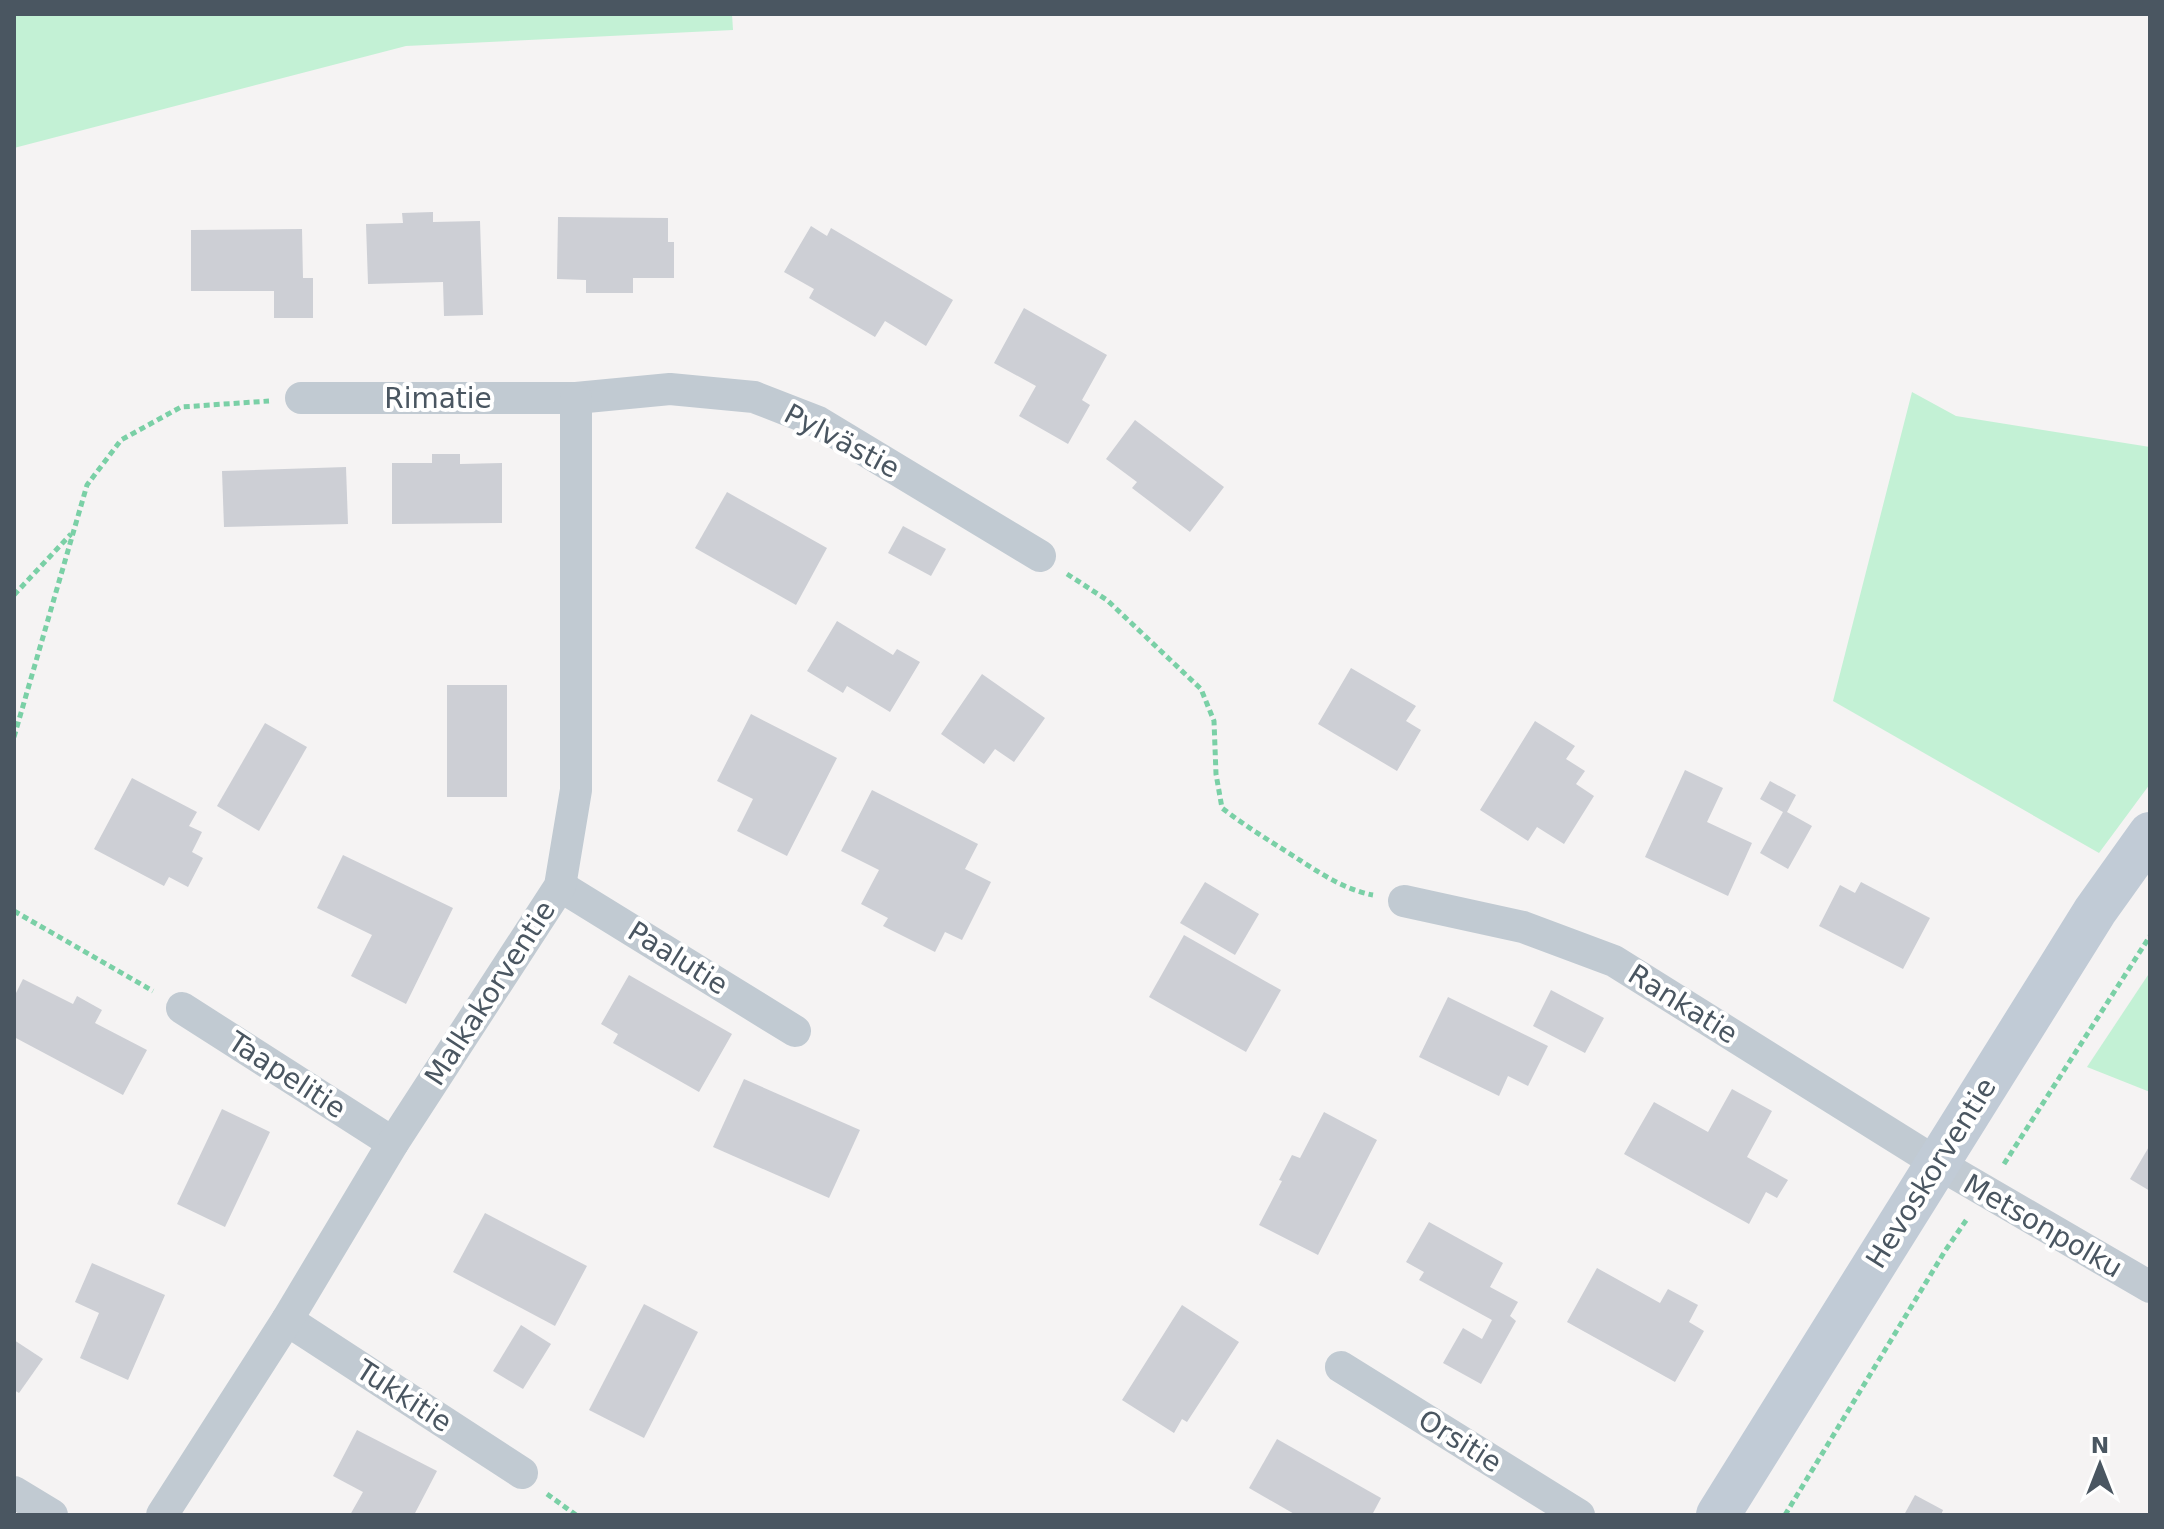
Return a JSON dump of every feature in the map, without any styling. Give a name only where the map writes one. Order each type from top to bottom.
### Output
[{"type":"street","name":"Pylvästie","points":[[576,398],[670,389],[754,397],[818,422],[1040,556]]},
{"type":"street","name":"Rimatie","points":[[301,398],[576,398]]},
{"type":"street","name":"Malkakorventie","points":[[162,1515],[287,1320],[393,1143],[560,886],[576,790],[576,398]]},
{"type":"street","name":"Hevoskorventie","points":[[1718,1515],[2095,911],[2150,834]]},
{"type":"street","name":"Paalutie","points":[[560,886],[795,1031]]},
{"type":"street","name":"Rankatie","points":[[1404,901],[1523,927],[1614,961],[1937,1163]]},
{"type":"street","name":"Taapelitie","points":[[182,1008],[393,1143]]},
{"type":"street","name":"Metsonpolku","points":[[1937,1163],[2150,1287]]},
{"type":"street","name":"Tukkitie","points":[[287,1320],[522,1473]]},
{"type":"street","name":"Orsitie","points":[[1341,1367],[1579,1515]]},
{"type":"street","points":[[14,1492],[52,1515]]},
{"type":"path","points":[[14,737],[87,485],[121,440],[181,407],[301,398]]},
{"type":"path","points":[[14,595],[73,532]]},
{"type":"path","points":[[1040,556],[1107,600],[1201,689],[1214,721],[1216,774],[1222,808],[1321,873],[1361,893],[1404,901]]},
{"type":"path","points":[[14,911],[182,1008]]},
{"type":"path","points":[[1785,1515],[1945,1251],[1986,1193],[2150,936]]},
{"type":"green space","points":[[14,14],[732,14],[733,30],[406,46],[14,148]]},
{"type":"green space","points":[[1912,392],[1956,416],[2150,447],[2150,784],[2099,853],[1833,701]]},
{"type":"green space","points":[[2150,972],[2150,1092],[2087,1067]]},
{"type":"building","points":[[433,212],[433,222],[480,221],[483,315],[444,316],[443,282],[368,284],[366,224],[403,223],[402,213]]},
{"type":"building","points":[[558,217],[668,218],[668,242],[674,242],[674,278],[633,278],[633,293],[586,293],[586,280],[557,279]]},
{"type":"building","points":[[811,226],[827,236],[831,228],[953,300],[926,346],[885,321],[875,337],[809,298],[814,289],[784,272]]},
{"type":"building","points":[[302,229],[303,278],[313,278],[313,318],[274,318],[274,291],[191,291],[191,230]]},
{"type":"building","points":[[1024,308],[1107,355],[1082,400],[1090,405],[1068,444],[1019,416],[1036,386],[994,363]]},
{"type":"building","points":[[1135,420],[1224,487],[1190,532],[1132,488],[1137,482],[1106,459]]},
{"type":"building","points":[[432,454],[460,454],[460,464],[502,463],[502,523],[392,524],[392,463],[432,463]]},
{"type":"building","points":[[346,467],[348,524],[224,527],[222,471]]},
{"type":"building","points":[[727,492],[827,548],[796,605],[695,548]]},
{"type":"building","points":[[903,526],[946,549],[931,576],[888,553]]},
{"type":"building","points":[[837,621],[893,655],[897,649],[920,662],[890,712],[847,686],[843,693],[807,671]]},
{"type":"building","points":[[1351,668],[1416,706],[1406,721],[1421,730],[1397,771],[1318,724]]},
{"type":"building","points":[[982,674],[1045,718],[1014,762],[995,749],[984,764],[941,734]]},
{"type":"building","points":[[447,685],[507,685],[507,797],[447,797]]},
{"type":"building","points":[[751,714],[837,758],[787,856],[737,831],[753,799],[717,781]]},
{"type":"building","points":[[1535,721],[1575,746],[1566,759],[1585,771],[1576,784],[1594,796],[1564,844],[1537,827],[1528,841],[1480,810]]},
{"type":"building","points":[[265,723],[307,747],[259,831],[217,806]]},
{"type":"building","points":[[1685,770],[1723,788],[1707,822],[1752,843],[1728,896],[1645,857]]},
{"type":"building","points":[[132,778],[197,812],[189,826],[202,832],[192,852],[203,858],[188,887],[169,877],[164,886],[94,849]]},
{"type":"building","points":[[1770,781],[1796,795],[1787,812],[1812,826],[1788,869],[1760,853],[1783,812],[1760,799]]},
{"type":"building","points":[[872,790],[978,844],[965,869],[991,882],[962,940],[945,932],[935,952],[883,926],[888,918],[861,904],[879,870],[841,851]]},
{"type":"building","points":[[343,855],[453,908],[406,1004],[351,976],[372,935],[317,908]]},
{"type":"building","points":[[1205,882],[1259,914],[1235,955],[1180,923]]},
{"type":"building","points":[[1861,882],[1930,918],[1903,969],[1819,926],[1840,885],[1855,893]]},
{"type":"building","points":[[1184,935],[1281,990],[1246,1052],[1149,997]]},
{"type":"building","points":[[629,975],[732,1034],[699,1092],[613,1043],[618,1034],[601,1024]]},
{"type":"building","points":[[23,979],[73,1004],[77,996],[102,1010],[95,1023],[147,1050],[123,1095],[14,1037],[14,997]]},
{"type":"building","points":[[1551,990],[1604,1018],[1585,1053],[1533,1026]]},
{"type":"building","points":[[1448,997],[1548,1046],[1528,1086],[1508,1076],[1499,1096],[1419,1057]]},
{"type":"building","points":[[744,1079],[860,1130],[829,1198],[713,1147]]},
{"type":"building","points":[[1732,1089],[1772,1111],[1747,1157],[1788,1180],[1777,1198],[1766,1192],[1749,1224],[1624,1154],[1654,1102],[1708,1132]]},
{"type":"building","points":[[222,1109],[270,1132],[225,1227],[177,1204]]},
{"type":"building","points":[[1324,1112],[1377,1140],[1318,1255],[1259,1225],[1292,1155],[1300,1158]]},
{"type":"building","points":[[2150,1145],[2150,1191],[2130,1179]]},
{"type":"building","points":[[485,1213],[587,1266],[555,1326],[453,1272]]},
{"type":"building","points":[[1429,1222],[1503,1263],[1490,1287],[1518,1302],[1510,1316],[1516,1321],[1481,1384],[1443,1363],[1463,1328],[1482,1339],[1492,1320],[1419,1280],[1424,1272],[1406,1262]]},
{"type":"building","points":[[92,1263],[165,1295],[128,1380],[80,1358],[99,1313],[75,1302]]},
{"type":"building","points":[[1597,1268],[1660,1303],[1668,1289],[1698,1305],[1689,1322],[1704,1331],[1675,1382],[1567,1322]]},
{"type":"building","points":[[644,1304],[698,1332],[644,1438],[589,1410]]},
{"type":"building","points":[[1182,1305],[1239,1342],[1187,1422],[1182,1419],[1174,1433],[1122,1400]]},
{"type":"building","points":[[521,1325],[551,1344],[523,1389],[493,1371]]},
{"type":"building","points":[[14,1340],[43,1359],[19,1393],[14,1390]]},
{"type":"building","points":[[357,1430],[437,1471],[414,1515],[350,1515],[363,1492],[333,1476]]},
{"type":"building","points":[[1277,1439],[1381,1498],[1372,1515],[1296,1515],[1249,1488]]},
{"type":"building","points":[[1915,1495],[1943,1510],[1941,1515],[1904,1515]]}]
